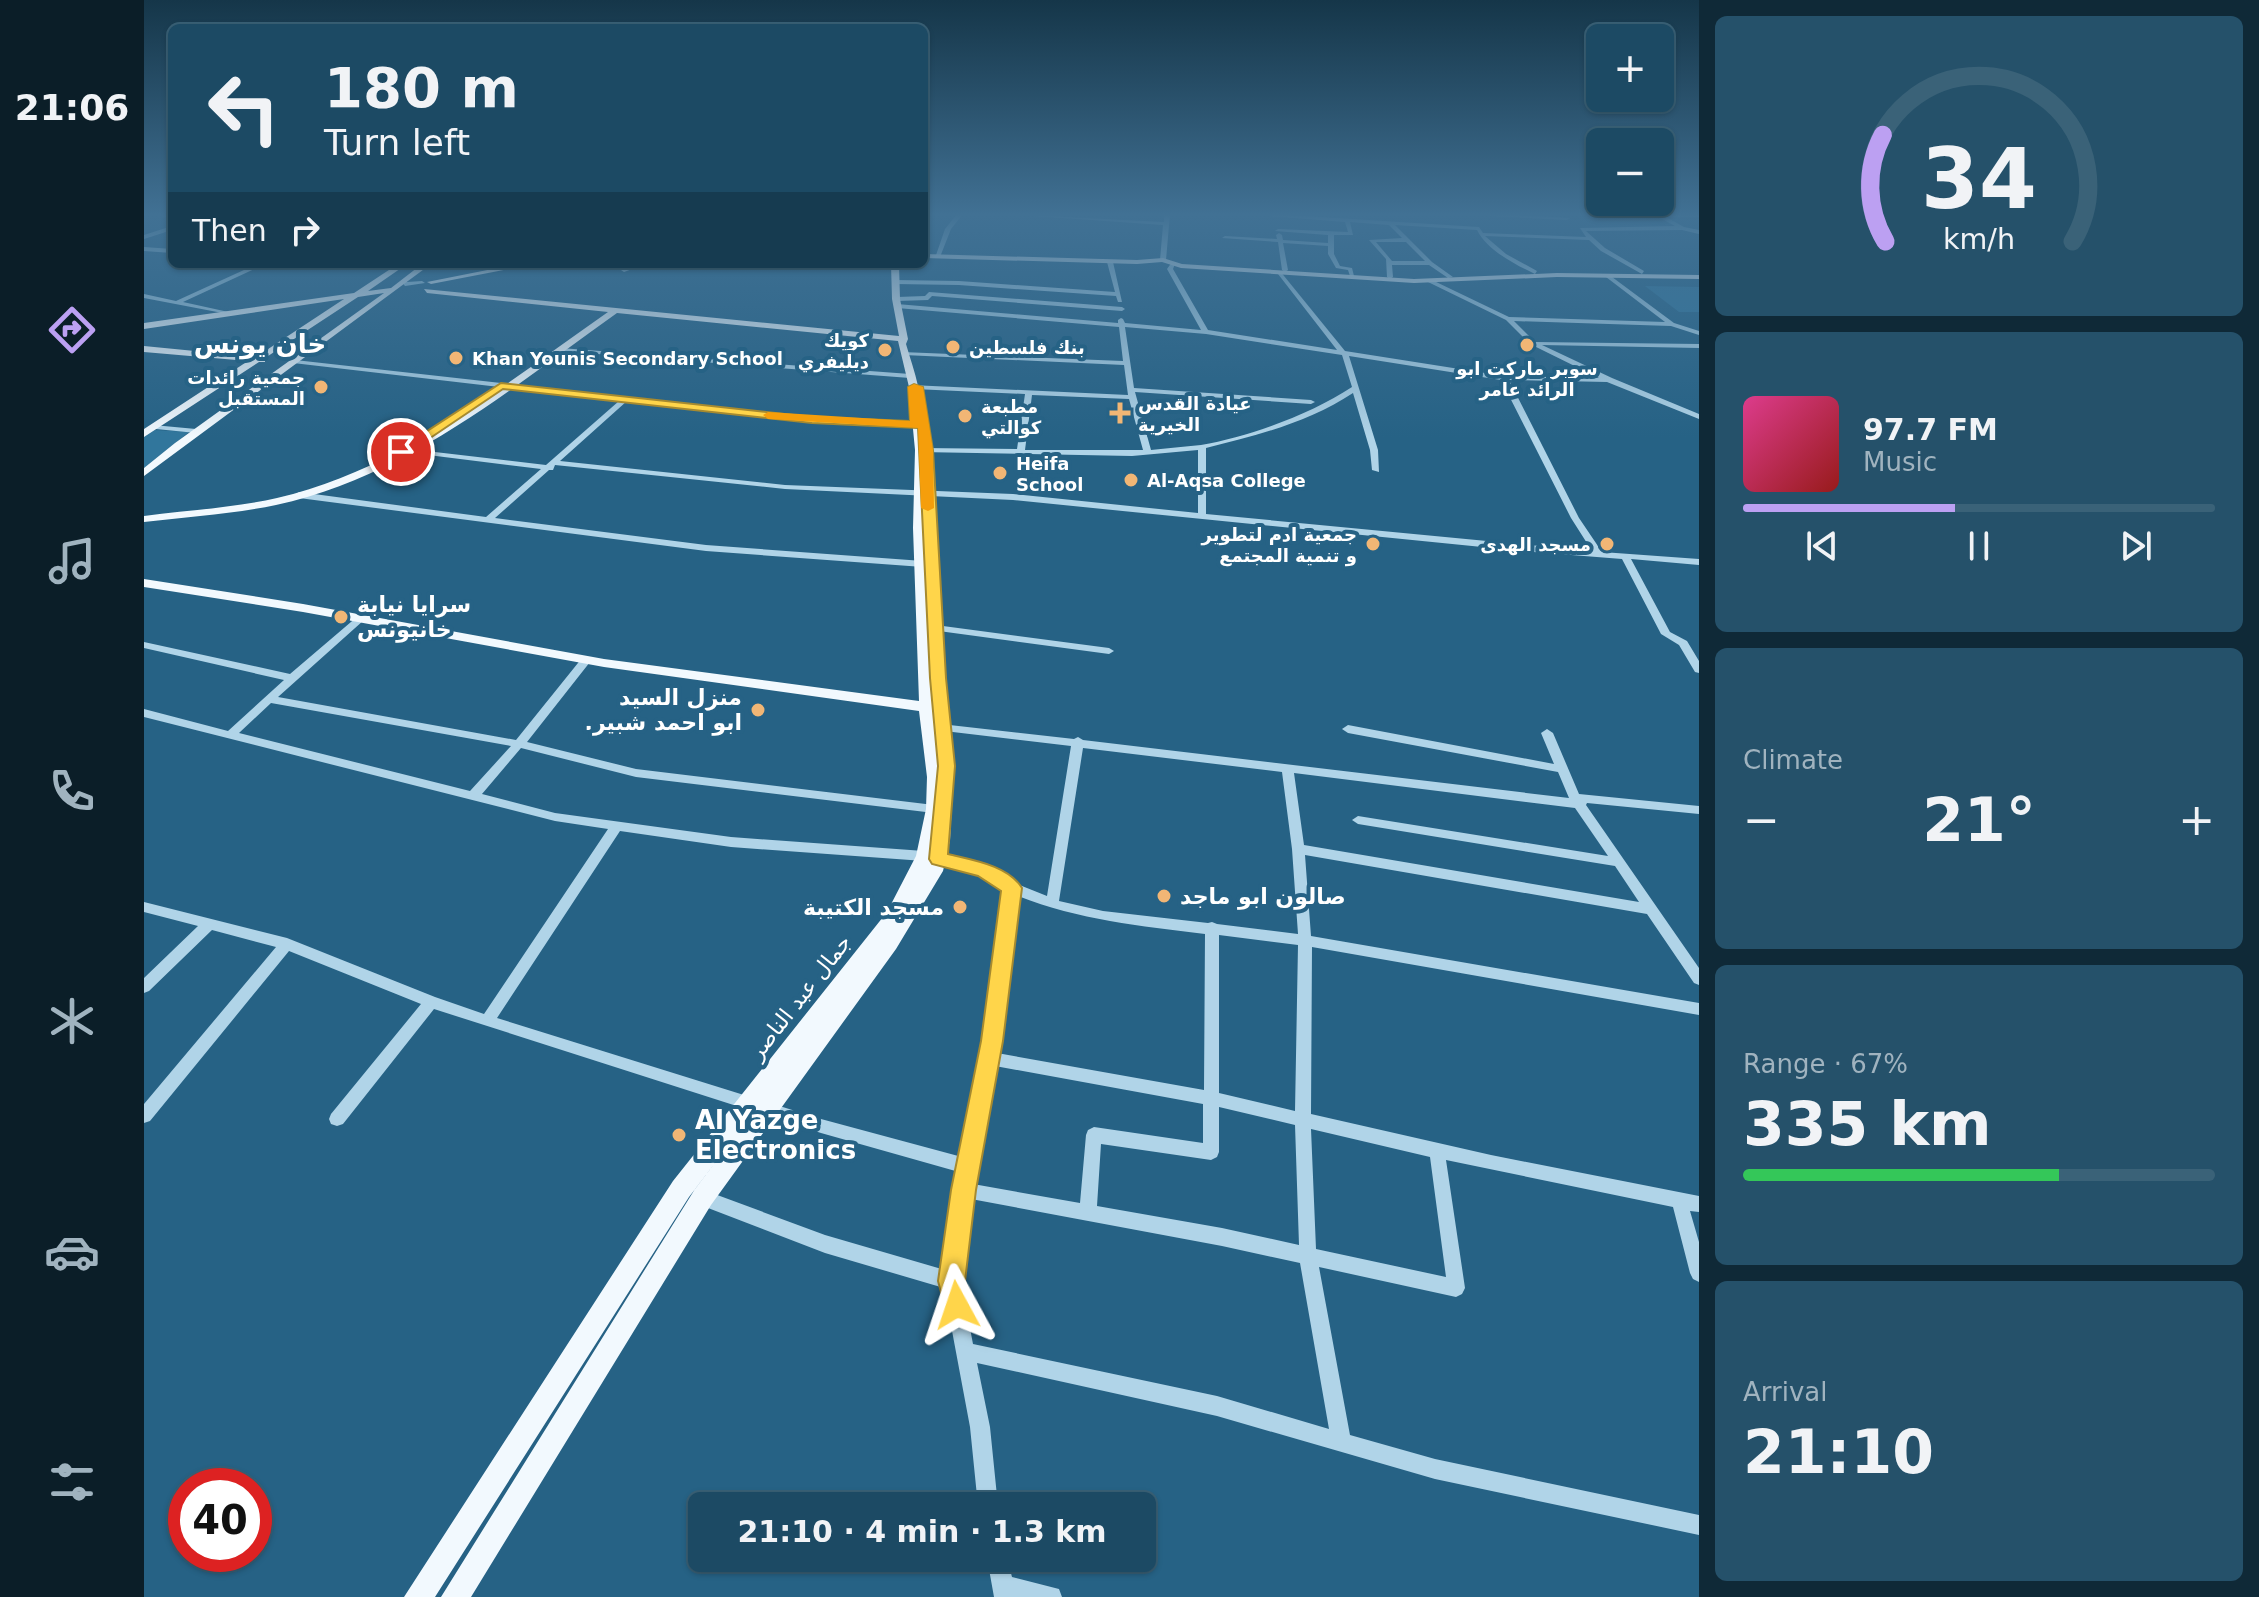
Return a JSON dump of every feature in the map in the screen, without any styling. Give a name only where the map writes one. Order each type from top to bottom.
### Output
[{"type":"main road","points":[[144,434],[366,289]]},
{"type":"main road","points":[[144,473],[196,431],[394,289]]},
{"type":"main road","points":[[144,329],[409,289]]},
{"type":"main road","points":[[444,289],[612,310],[877,332],[891,330],[905,342]]},
{"type":"main road","points":[[454,289],[472,294],[905,342]]},
{"type":"main road","name":"جمال عبد الناصر","points":[[418,1597],[681,1189],[894,917],[931,857],[935,777],[923,450],[914,383],[895,289]]},
{"type":"main road","points":[[144,329],[192,319],[352,298]]},
{"type":"main road","points":[[146,515],[248,502],[339,479],[401,452],[560,350],[612,310]]},
{"type":"main road","points":[[146,515],[228,510],[299,495],[412,451],[612,310]]},
{"type":"main road","points":[[144,349],[260,360],[299,359]]},
{"type":"main road","points":[[270,354],[299,359]]},
{"type":"main road","name":"جمال عبد الناصر","points":[[914,383],[916,425],[923,450]]},
{"type":"main road","name":"جمال عبد الناصر","points":[[924,491],[923,564],[931,627]]},
{"type":"main road","points":[[144,583],[933,719]]},
{"type":"main road","name":"جمال عبد الناصر","points":[[455,1597],[703,1197],[917,904],[931,857],[946,766],[933,719]]},
{"type":"street","points":[[178,302],[208,289]]},
{"type":"street","points":[[1039,289],[1118,294]]},
{"type":"street","points":[[1117,289],[1132,394],[1148,453]]},
{"type":"street","points":[[1181,289],[1206,332]]},
{"type":"street","points":[[1294,289],[1344,354],[1374,450],[1376,470]]},
{"type":"street","points":[[1445,289],[1508,319],[1532,343],[1609,380],[1699,417]]},
{"type":"street","points":[[1625,289],[1672,324]]},
{"type":"street","points":[[896,303],[928,298],[929,294],[1122,309]]},
{"type":"street","points":[[144,297],[231,314]]},
{"type":"street","points":[[144,297],[184,310],[193,315],[192,319]]},
{"type":"street","points":[[896,303],[1206,332],[1504,378],[1609,380]]},
{"type":"street","points":[[1508,319],[1672,324],[1699,333]]},
{"type":"street","points":[[905,342],[1128,363]]},
{"type":"street","points":[[1532,343],[1699,346]]},
{"type":"street","points":[[560,350],[1029,392],[1311,402]]},
{"type":"street","points":[[299,359],[624,400],[812,420],[916,425]]},
{"type":"street","points":[[1504,378],[1575,518],[1598,553]]},
{"type":"street","points":[[923,450],[1148,453],[1202,447],[1266,431],[1339,399],[1352,385]]},
{"type":"street","points":[[1148,453],[1257,427],[1352,385]]},
{"type":"street","points":[[1021,452],[1029,392]]},
{"type":"street","points":[[1339,399],[1359,401]]},
{"type":"street","points":[[488,520],[624,400]]},
{"type":"street","points":[[156,427],[196,431]]},
{"type":"street","points":[[1202,447],[1202,516]]},
{"type":"street","points":[[412,451],[785,487],[924,491],[1699,562]]},
{"type":"street","points":[[299,495],[706,548],[923,564]]},
{"type":"street","points":[[1625,556],[1666,634],[1683,643],[1699,670]]},
{"type":"street","points":[[231,734],[361,618]]},
{"type":"street","points":[[931,627],[1109,651]]},
{"type":"street","points":[[144,645],[292,678]]},
{"type":"street","points":[[474,795],[586,660]]},
{"type":"street","points":[[269,699],[519,744],[636,773],[934,809]]},
{"type":"street","points":[[144,713],[555,817],[731,842],[931,857],[984,871],[1012,888],[1052,904],[1103,916],[1305,940],[1699,1009]]},
{"type":"street","points":[[933,719],[1287,768],[1578,801],[1699,810]]},
{"type":"street","points":[[1348,729],[1562,769]]},
{"type":"street","points":[[1547,733],[1578,801],[1699,979]]},
{"type":"street","points":[[1052,904],[1078,741]]},
{"type":"street","points":[[1287,768],[1298,849],[1305,940],[1303,1118],[1308,1256],[1341,1441]]},
{"type":"street","points":[[1358,820],[1617,862]]},
{"type":"street","points":[[487,1021],[616,827]]},
{"type":"street","points":[[1298,849],[1651,909]]},
{"type":"street","points":[[987,1492],[968,1352],[952,1281],[964,1190],[989,1058],[1012,888]]},
{"type":"street","points":[[146,910],[287,944],[487,1021],[747,1103],[968,1167]]},
{"type":"street","points":[[144,987],[209,924]]},
{"type":"street","points":[[1088,1213],[1094,1135],[1211,1152],[1212,927]]},
{"type":"street","points":[[144,1116],[287,944]]},
{"type":"street","points":[[337,1119],[431,1002]]},
{"type":"street","points":[[989,1058],[1209,1098],[1437,1151],[1699,1204]]},
{"type":"street","points":[[964,1190],[1308,1256],[1456,1288],[1437,1151]]},
{"type":"street","points":[[681,1189],[825,1244],[952,1281]]},
{"type":"street","points":[[1679,1200],[1698,1266]]},
{"type":"street","points":[[968,1352],[1217,1406],[1435,1469],[1699,1525]]},
{"type":"street","points":[[1000,1572],[1004,1592],[1051,1597]]},
{"type":"shaded area","points":[[1648,289],[1699,289],[1699,312],[1679,312]]},
{"type":"shaded area","points":[[155,430],[189,432],[144,468],[144,437]]},
{"type":"slow traffic","points":[[768,415],[916,425],[914,387],[918,387],[927,450],[928,508]]},
{"type":"place","name":"سوبر ماركت ابو الرائد عامر","points":[[1527,345]]},
{"type":"place","name":"بنك فلسطين","points":[[953,347]]},
{"type":"place","name":"كويك ديليفري","points":[[885,350]]},
{"type":"place","name":"Khan Younis Secondary School","points":[[456,358]]},
{"type":"place","name":"جمعية رائدات المستقبل","points":[[321,387]]},
{"type":"place","name":"عيادة القدس الخيرية","points":[[1120,413]]},
{"type":"place","name":"مطبعة كوالتي","points":[[965,416]]},
{"type":"place","name":"Heifa School","points":[[1000,473]]},
{"type":"place","name":"Al-Aqsa College","points":[[1131,480]]},
{"type":"place","name":"جمعية ادم لتطوير و تنمية المجتمع","points":[[1373,544]]},
{"type":"place","name":"مسجد الهدى","points":[[1607,544]]},
{"type":"place","name":"سرايا نيابة خانيونس","points":[[341,617]]},
{"type":"place","name":"منزل السيد .ابو احمد شبير","points":[[758,710]]},
{"type":"place","name":"صالون ابو ماجد","points":[[1164,896]]},
{"type":"place","name":"مسجد الكتيبة","points":[[960,907]]},
{"type":"place","name":"Al Yazge Electronics","points":[[679,1135]]},
{"type":"district","name":"خان يونس","points":[[260,344]]},
{"type":"route","points":[[401,452],[501,386],[812,420],[916,425],[914,387],[918,387],[927,450],[938,678],[946,766],[945,809],[938,859],[984,871],[1012,888],[992,1041],[964,1190],[952,1281],[957,1305]]}]
